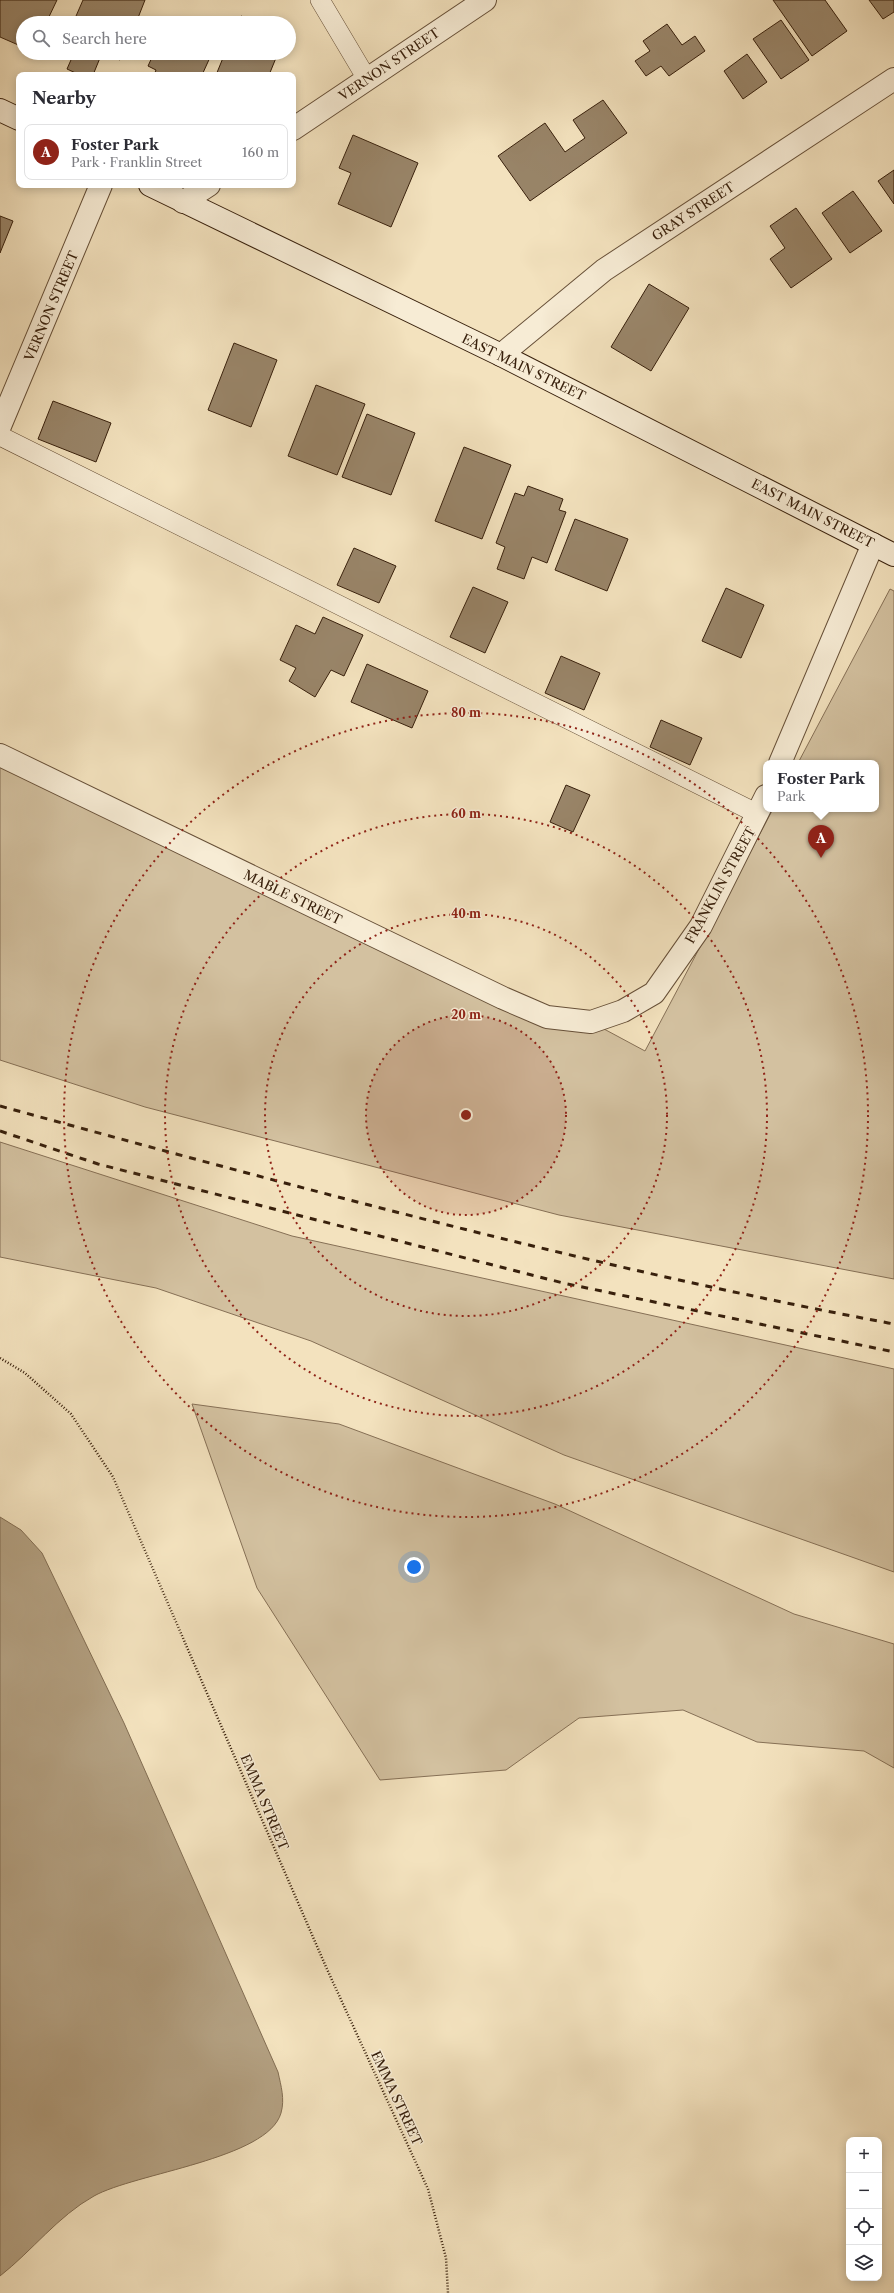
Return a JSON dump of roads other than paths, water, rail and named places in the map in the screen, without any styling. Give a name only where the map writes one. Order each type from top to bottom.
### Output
[{"type":"street","name":"VERNON STREET","points":[[296,127],[485,0]]},
{"type":"street","name":"GRAY STREET","points":[[501,355],[604,270],[894,79]]},
{"type":"street","points":[[0,110],[16,118]]},
{"type":"street","name":"VERNON STREET","points":[[0,426],[100,188]]},
{"type":"street","name":"EAST MAIN STREET","points":[[156,188],[501,355],[894,554]]},
{"type":"street","points":[[183,202],[204,188]]},
{"type":"street","points":[[781,760],[873,544]]},
{"type":"street","name":"MABLE STREET","points":[[0,755],[503,998],[547,1017],[590,1022]]},
{"type":"street","name":"FRANKLIN STREET","points":[[590,1022],[624,1011],[654,993],[701,926],[762,805]]},
{"type":"lane","points":[[320,0],[367,79]]},
{"type":"lane","points":[[0,436],[762,805]]},
{"type":"railway","points":[[0,1106],[334,1196],[557,1252],[781,1302],[894,1324]]},
{"type":"railway","points":[[0,1131],[98,1164],[563,1283],[894,1352]]},
{"type":"place","name":"Foster Park","points":[[821,858]]}]
